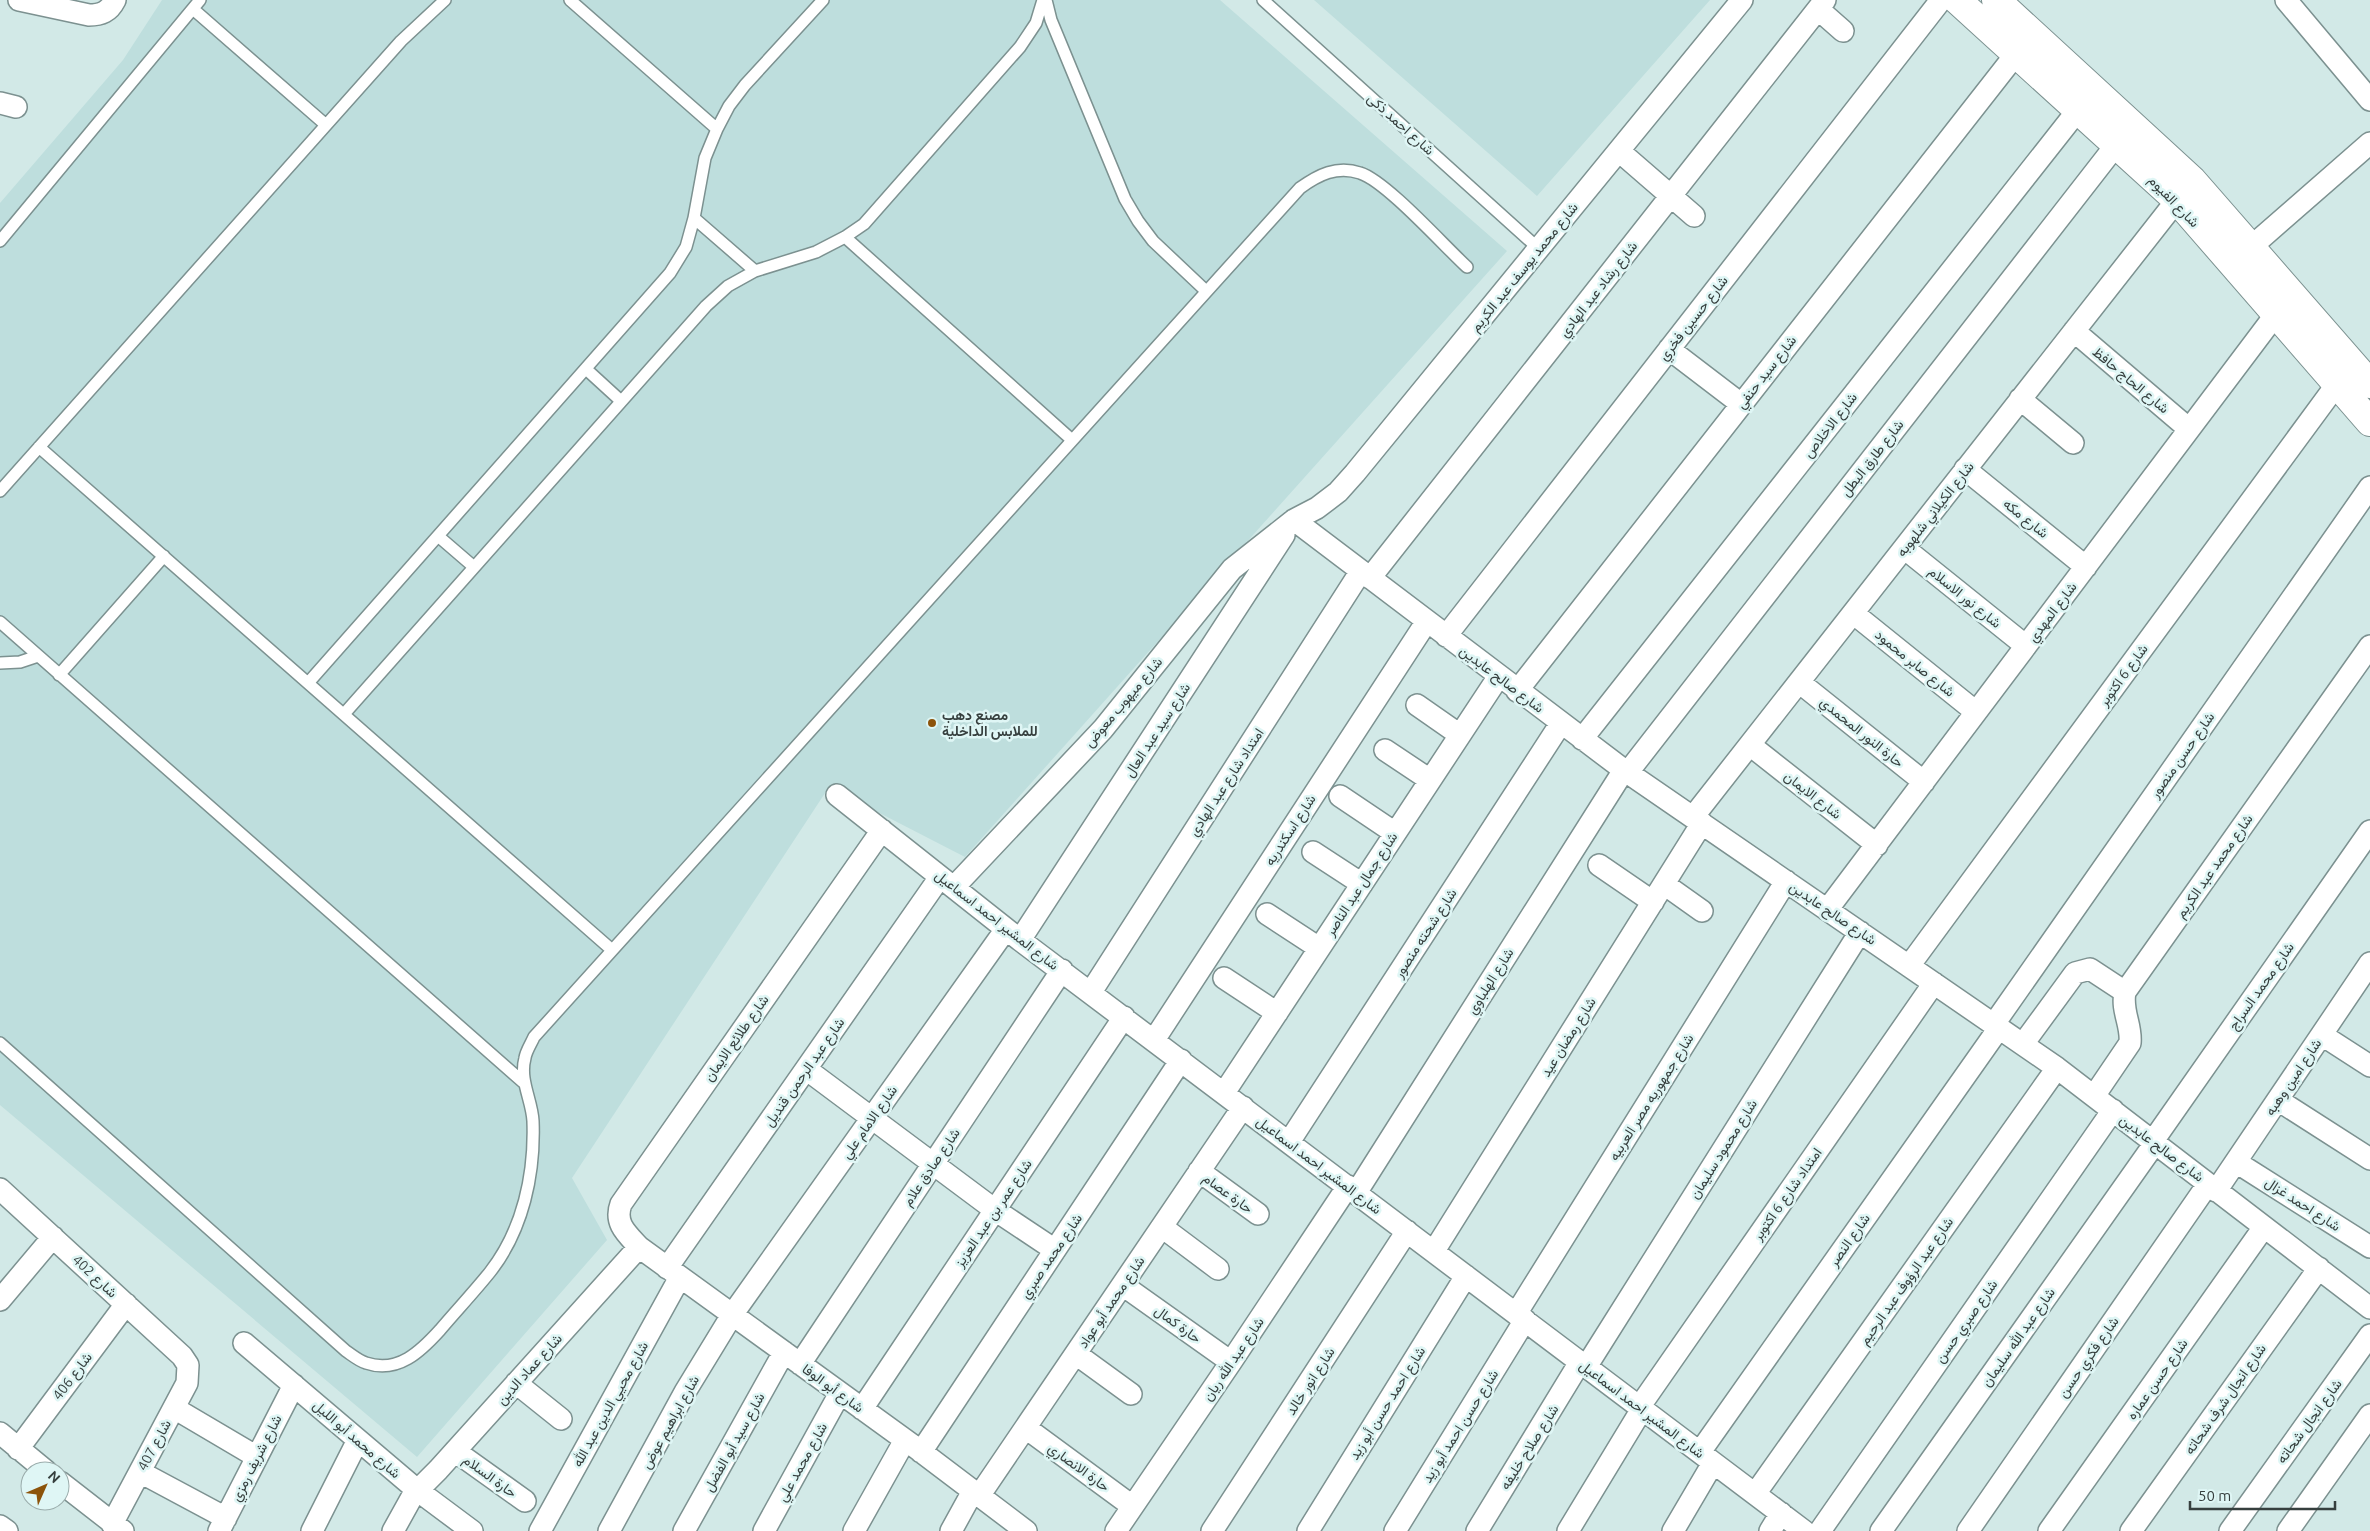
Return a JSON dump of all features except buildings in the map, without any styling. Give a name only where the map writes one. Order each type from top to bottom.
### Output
[{"type":"street","points":[[20,0],[89,15],[99,15],[108,11],[115,0]]},
{"type":"street","name":"شارع محمد يوسف عبد الكريم","points":[[1294,520],[1317,508],[1338,492],[1742,0]]},
{"type":"street","name":"شارع حسين فخري","points":[[1446,636],[1941,0]]},
{"type":"street","name":"شارع الفيوم","points":[[1957,0],[2176,200],[2370,422]]},
{"type":"street","name":"شارع الفيوم","points":[[1996,0],[2192,180],[2370,384]]},
{"type":"street","points":[[2286,0],[2370,100]]},
{"type":"street","points":[[1822,4],[1843,31]]},
{"type":"street","name":"شارع رشاد عبد الهادي","points":[[1365,574],[1671,196],[1822,4]]},
{"type":"street","name":"شارع سيد حنفي","points":[[1517,691],[2016,54]]},
{"type":"street","name":"شارع الاخلاص","points":[[1582,739],[2078,110]]},
{"type":"street","points":[[2251,247],[2370,143]]},
{"type":"street","name":"شارع طارق البطل","points":[[1626,771],[2116,144]]},
{"type":"street","points":[[1619,151],[1694,216]]},
{"type":"street","name":"شارع الكيلاني شلهوبه","points":[[1697,820],[1750,745],[2176,200]]},
{"type":"street","name":"شارع المهدي","points":[[1828,910],[2276,314]]},
{"type":"street","name":"شارع الحاج حافظ","points":[[2074,331],[2189,429]]},
{"type":"street","points":[[1669,349],[1741,404]]},
{"type":"street","name":"شارع 6 اكتوبر","points":[[1910,966],[2337,384]]},
{"type":"street","points":[[2020,399],[2073,443]]},
{"type":"street","name":"شارع مكه","points":[[1965,470],[2086,567]]},
{"type":"street","name":"شارع حسن منصور","points":[[1996,1026],[2370,487]]},
{"type":"street","name":"شارع صالح عابدين","points":[[1294,520],[1517,691],[1626,771],[2057,1068],[2370,1308]]},
{"type":"street","name":"شارع ميهوب معوض","points":[[947,882],[1103,729],[1232,569],[1294,520]]},
{"type":"street","name":"شارع سيد عبد العال","points":[[1013,934],[1294,520]]},
{"type":"street","name":"شارع نور الاسلام","points":[[1904,548],[2026,646]]},
{"type":"street","name":"امتداد شارع عبد الهادي","points":[[1091,992],[1365,574]]},
{"type":"street","name":"شارع صابر محمود","points":[[1853,613],[1976,712]]},
{"type":"street","name":"شارع اسكندريه","points":[[1154,1040],[1427,621]]},
{"type":"street","name":"شارع محمد عبد الكريم","points":[[2125,992],[2370,646]]},
{"type":"street","name":"شارع جمال عبد الناصر","points":[[1224,1093],[1499,676]]},
{"type":"street","name":"حارة النور المحمدي","points":[[1799,682],[1924,782]]},
{"type":"street","points":[[1417,705],[1460,735]]},
{"type":"street","name":"شارع شحته منصور","points":[[1289,1142],[1561,723]]},
{"type":"street","name":"شارع الايمان","points":[[1750,745],[1877,845]]},
{"type":"street","points":[[1385,750],[1430,780]]},
{"type":"street","name":"شارع الهلباوي","points":[[1352,1189],[1626,771]]},
{"type":"street","name":"شارع المشير احمد اسماعيل","points":[[837,795],[1013,934],[1755,1494],[1776,1522],[1804,1531]]},
{"type":"street","points":[[1340,796],[1395,833]]},
{"type":"street","name":"شارع رمضان عيد","points":[[1434,1251],[1658,893],[1697,820]]},
{"type":"street","name":"شارع طلائع الايمان","points":[[639,1247],[624,1231],[619,1222],[617,1213],[620,1204],[882,830]]},
{"type":"street","name":"شارع محمد السراج","points":[[2154,1142],[2370,831]]},
{"type":"street","points":[[1312,852],[1362,884]]},
{"type":"street","points":[[1599,865],[1658,893],[1702,911]]},
{"type":"street","name":"شارع جمهوريه مصر العربيه","points":[[1520,1317],[1786,881]]},
{"type":"street","name":"شارع عبد الرحمن قنديل","points":[[674,1272],[806,1069],[947,882]]},
{"type":"street","points":[[1268,914],[1319,948]]},
{"type":"street","name":"شارع محمود سليمان","points":[[1583,1364],[1860,932]]},
{"type":"street","name":"شارع الامام علي","points":[[732,1315],[872,1118],[1013,934]]},
{"type":"street","points":[[2023,1044],[2075,973],[2090,969],[2125,992],[2123,1002],[2124,1013],[2131,1033],[2130,1043],[2094,1096]]},
{"type":"street","name":"شارع امين وهبه","points":[[2212,1187],[2236,1162],[2368,969]]},
{"type":"street","name":"شارع صادق علام","points":[[792,1358],[933,1164],[1062,970]]},
{"type":"street","points":[[1224,978],[1277,1013]]},
{"type":"street","name":"امتداد شارع 6 اكتوبر","points":[[1568,1531],[1641,1408],[1934,983]]},
{"type":"street","name":"شارع عمر بن عبد العزيز","points":[[862,1409],[1124,1018]]},
{"type":"street","name":"شارع النصر","points":[[1673,1531],[1706,1458],[1996,1026]]},
{"type":"street","points":[[2322,1035],[2370,1066]]},
{"type":"street","name":"شارع محمد صبري","points":[[854,1531],[1054,1250],[1181,1060]]},
{"type":"street","name":"شارع عبد الرؤوف عبد الرحيم","points":[[1755,1494],[2057,1068]]},
{"type":"street","points":[[806,1069],[995,1210],[1054,1250]]},
{"type":"street","points":[[2278,1100],[2370,1159]]},
{"type":"street","name":"شارع محمد أبو عواد","points":[[951,1531],[976,1494],[1026,1428],[1124,1286],[1243,1107]]},
{"type":"street","name":"شارع صبري حسن","points":[[1820,1531],[2113,1110]]},
{"type":"street","name":"شارع عبد الله سليمان","points":[[1881,1531],[2154,1142]]},
{"type":"street","name":"شارع احمد غزال","points":[[2236,1162],[2370,1247]]},
{"type":"street","name":"حارة عصام","points":[[1199,1171],[1258,1214]]},
{"type":"street","name":"شارع فكري حسن","points":[[1968,1531],[2212,1187]]},
{"type":"street","name":"شارع 402","points":[[0,1189],[182,1356],[188,1365]]},
{"type":"street","name":"شارع عبد الله ريان","points":[[1116,1531],[1352,1189]]},
{"type":"street","points":[[1162,1227],[1218,1269]]},
{"type":"street","name":"شارع حسن عماره","points":[[2049,1531],[2264,1227]]},
{"type":"street","name":"شارع انور خالد","points":[[1212,1531],[1407,1231]]},
{"type":"street","points":[[0,1300],[53,1237]]},
{"type":"street","name":"شارع أبو الوفا","points":[[639,1247],[913,1446],[1026,1531]]},
{"type":"street","name":"شارع عماد الدين","points":[[393,1531],[417,1490],[455,1451],[639,1247]]},
{"type":"street","name":"شارع انجال شرف شحاته","points":[[2131,1531],[2319,1268]]},
{"type":"street","name":"شارع محيي الدين عبد الله","points":[[540,1531],[674,1272]]},
{"type":"street","name":"شارع احمد حسن أبو زيد","points":[[1308,1531],[1466,1276]]},
{"type":"street","name":"حارة كمال","points":[[1124,1286],[1231,1362]]},
{"type":"street","name":"شارع 406","points":[[18,1449],[126,1304]]},
{"type":"street","name":"شارع ابراهيم عوض","points":[[609,1531],[685,1392],[732,1315]]},
{"type":"street","name":"شارع حسن احمد أبو زيد","points":[[1395,1531],[1520,1317]]},
{"type":"street","name":"شارع انجال شحاته","points":[[2230,1531],[2370,1335]]},
{"type":"street","name":"شارع محمد أبو الليل","points":[[244,1343],[461,1528]]},
{"type":"street","points":[[1076,1354],[1131,1394]]},
{"type":"street","name":"شارع سيد أبو الفضل","points":[[684,1531],[792,1358]]},
{"type":"street","name":"شارع صلاح خليفه","points":[[1477,1531],[1583,1364]]},
{"type":"street","name":"شارع 407","points":[[118,1527],[140,1472],[187,1383],[188,1365]]},
{"type":"street","points":[[516,1383],[561,1419]]},
{"type":"street","name":"شارع شريف رمزي","points":[[222,1524],[294,1385]]},
{"type":"street","name":"شارع محمد علي","points":[[764,1531],[840,1393]]},
{"type":"street","points":[[174,1408],[257,1457]]},
{"type":"street","points":[[2288,1531],[2370,1415]]},
{"type":"street","name":"حارة الانصاري","points":[[1026,1428],[1132,1506]]},
{"type":"street","points":[[0,1433],[33,1461]]},
{"type":"street","points":[[312,1531],[358,1440]]},
{"type":"street","name":"حارة السلام","points":[[455,1451],[524,1501]]},
{"type":"street","points":[[140,1472],[222,1524]]},
{"type":"street","points":[[70,1490],[118,1527]]},
{"type":"street","points":[[0,1526],[6,1531]]},
{"type":"lane","points":[[0,491],[401,41],[445,0]]},
{"type":"lane","points":[[570,0],[717,129]]},
{"type":"lane","points":[[308,683],[670,274],[686,247],[706,158],[717,129],[729,106],[745,85],[823,0]]},
{"type":"lane","points":[[344,714],[706,306],[728,286],[755,271],[816,252],[845,237],[864,224],[1020,47],[1036,23],[1044,0]]},
{"type":"lane","points":[[1044,0],[1125,199],[1153,242],[1206,291]]},
{"type":"lane","name":"شارع احمد ذكى","points":[[1263,0],[1539,249]]},
{"type":"lane","points":[[0,241],[196,4],[326,125]]},
{"type":"lane","points":[[0,1043],[346,1351],[365,1363],[388,1366],[409,1360],[426,1345],[491,1271],[512,1237],[526,1199],[533,1159],[533,1119],[524,1082],[524,1058],[534,1037],[1300,188],[1318,176],[1339,170],[1360,173],[1380,183],[1466,267]]},
{"type":"lane","points":[[694,218],[755,271]]},
{"type":"lane","points":[[845,237],[1072,440]]},
{"type":"lane","points":[[586,369],[622,400]]},
{"type":"lane","points":[[40,447],[612,950]]},
{"type":"lane","points":[[438,536],[474,567]]},
{"type":"lane","points":[[59,675],[164,556]]},
{"type":"lane","points":[[0,622],[524,1082]]},
{"type":"lane","points":[[0,662],[20,662],[38,656]]},
{"type":"shaded area","points":[[162,0],[1220,0],[1507,251],[965,857],[829,787],[572,1178],[607,1240],[417,1457],[0,1105],[0,203],[123,60]]},
{"type":"shaded area","points":[[1314,0],[1710,0],[1537,196]]},
{"type":"place","name":"مصنع دهب للملابس الداخلية","points":[[932,723]]}]
